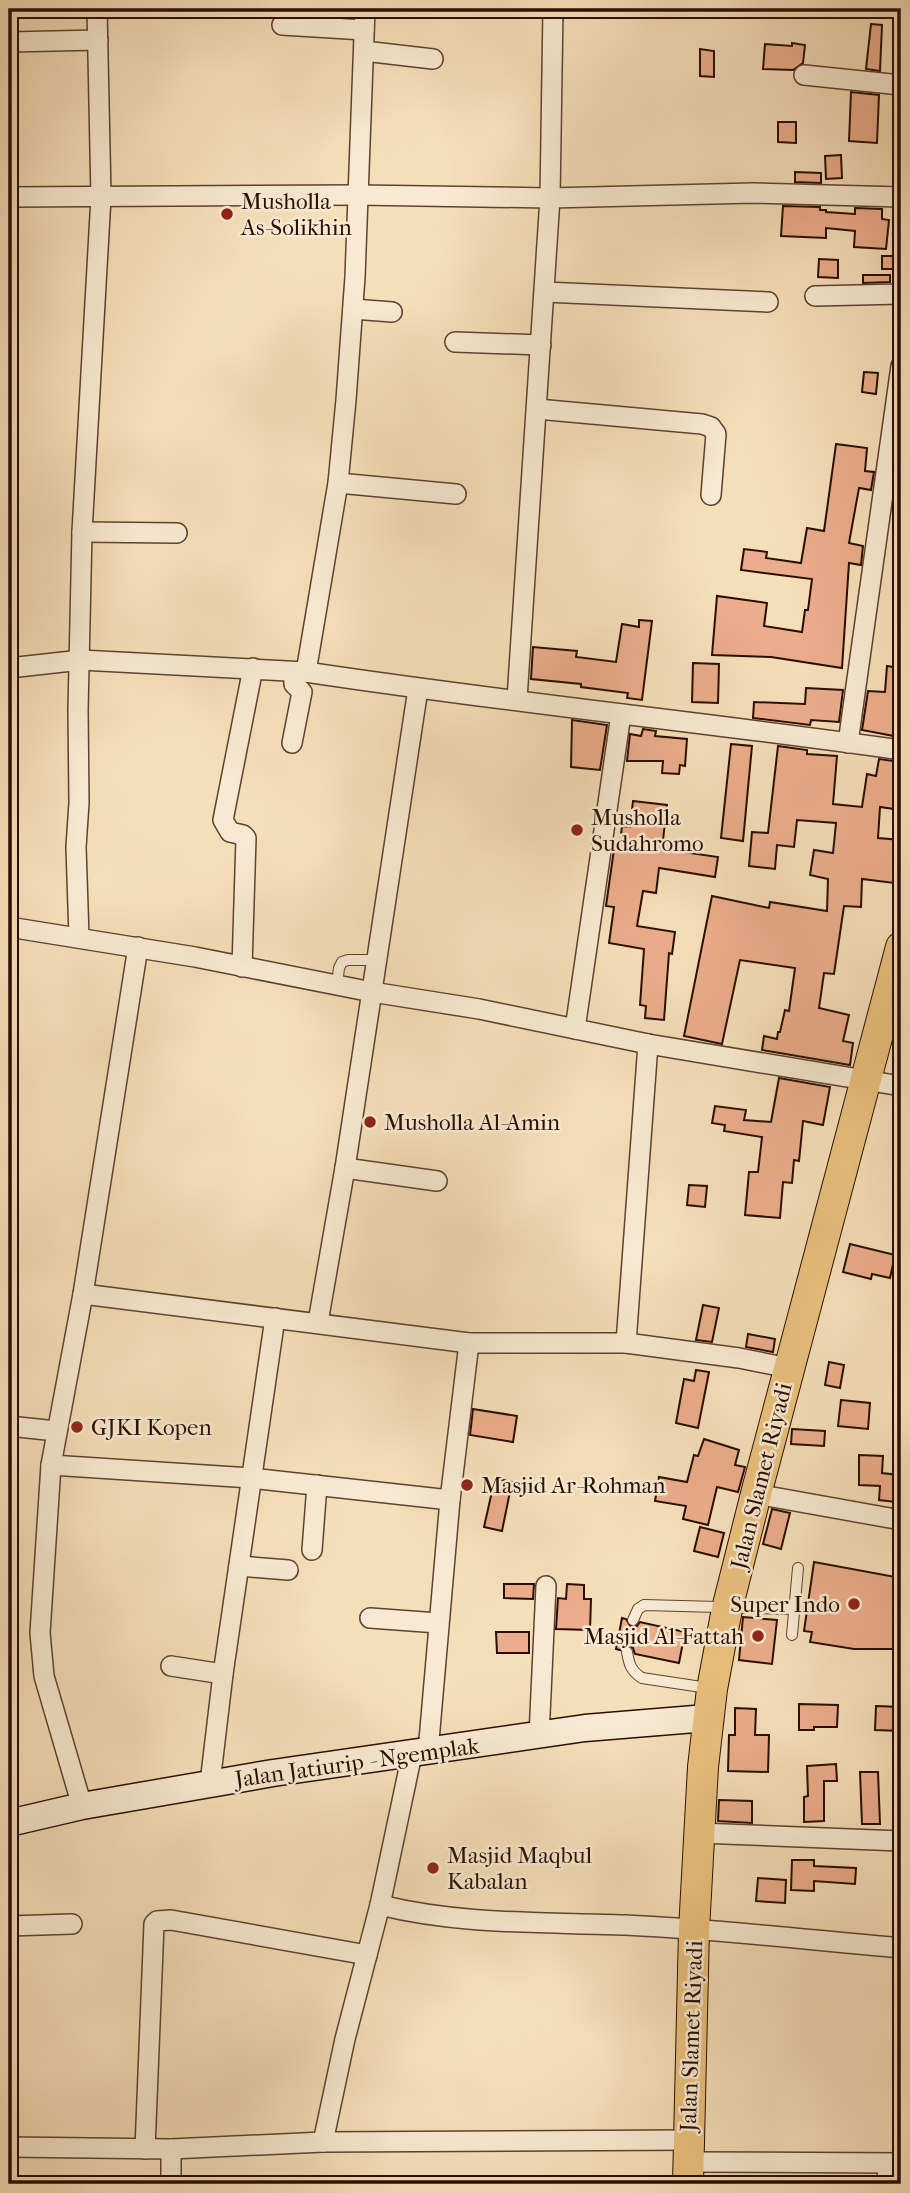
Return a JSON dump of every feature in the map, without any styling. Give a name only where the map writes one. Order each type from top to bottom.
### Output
[{"type":"main road","name":"Jalan Slamet Riyadi","points":[[688,2162],[694,1930],[707,1718],[712,1689],[727,1608],[756,1494],[901,947]]},
{"type":"street","points":[[79,937],[76,847],[82,532],[100,197],[97,9]]},
{"type":"street","points":[[292,743],[302,692],[294,684],[300,672],[338,483],[353,309],[365,9]]},
{"type":"street","points":[[517,699],[550,198],[553,9]]},
{"type":"street","points":[[282,25],[364,30]]},
{"type":"street","points":[[9,42],[98,40]]},
{"type":"street","points":[[364,51],[433,59]]},
{"type":"street","points":[[804,75],[901,85]]},
{"type":"street","points":[[9,197],[358,195],[550,198],[753,193],[901,197]]},
{"type":"street","points":[[545,292],[768,302]]},
{"type":"street","points":[[815,296],[901,294]]},
{"type":"street","points":[[353,309],[392,312]]},
{"type":"street","points":[[454,342],[541,345]]},
{"type":"street","points":[[848,743],[901,366]]},
{"type":"street","points":[[537,409],[712,427],[716,434],[711,495]]},
{"type":"street","points":[[338,483],[456,494]]},
{"type":"street","points":[[82,532],[177,533]]},
{"type":"street","points":[[9,668],[81,660],[300,672],[901,750]]},
{"type":"street","points":[[242,967],[247,844],[243,835],[230,832],[223,820],[253,668]]},
{"type":"street","points":[[318,1322],[345,1168],[418,689]]},
{"type":"street","points":[[576,1029],[621,714]]},
{"type":"street","points":[[9,927],[138,947],[372,992],[480,1009],[648,1044],[901,1086]]},
{"type":"street","points":[[82,1806],[49,1698],[41,1656],[51,1465],[83,1294],[138,947]]},
{"type":"street","points":[[626,1343],[648,1044]]},
{"type":"street","points":[[345,1168],[436,1181]]},
{"type":"street","points":[[83,1294],[469,1343],[626,1343],[739,1357],[789,1368]]},
{"type":"street","points":[[210,1783],[275,1318]]},
{"type":"street","points":[[323,2142],[345,2039],[420,1753],[438,1623],[469,1343]]},
{"type":"street","points":[[9,1426],[56,1432]]},
{"type":"street","points":[[51,1465],[251,1478],[450,1500]]},
{"type":"street","points":[[312,1550],[317,1485]]},
{"type":"street","points":[[756,1494],[901,1520]]},
{"type":"street","points":[[239,1566],[288,1570]]},
{"type":"street","points":[[539,1735],[546,1586]]},
{"type":"street","points":[[370,1618],[438,1623]]},
{"type":"street","points":[[171,1666],[223,1675]]},
{"type":"street","name":"Jalan Jatiurip - Ngemplak","points":[[9,1823],[82,1806],[210,1783],[585,1728],[707,1718]]},
{"type":"street","points":[[699,1833],[901,1841]]},
{"type":"street","points":[[380,1905],[456,1919],[694,1930],[901,1948]]},
{"type":"street","points":[[145,2149],[150,1979],[154,1924],[157,1921],[171,1920],[367,1955]]},
{"type":"street","points":[[9,1926],[72,1924]]},
{"type":"street","points":[[9,2147],[172,2149],[323,2142],[688,2162],[894,2164],[887,2184]]},
{"type":"street","points":[[171,2184],[172,2149]]},
{"type":"lane","points":[[337,985],[342,962],[377,960]]},
{"type":"lane","points":[[792,1635],[798,1568]]},
{"type":"lane","points":[[633,1620],[638,1609],[644,1605],[794,1609]]},
{"type":"lane","points":[[627,1652],[634,1673],[642,1678],[712,1689]]},
{"type":"building","points":[[871,24],[882,25],[880,71],[866,69]]},
{"type":"building","points":[[792,43],[805,45],[803,63],[793,70],[763,69],[765,44],[792,46]]},
{"type":"building","points":[[700,49],[714,51],[714,77],[700,76]]},
{"type":"building","points":[[851,92],[879,95],[877,143],[849,141]]},
{"type":"building","points":[[778,122],[796,122],[796,143],[778,142]]},
{"type":"building","points":[[841,155],[842,178],[826,179],[825,156]]},
{"type":"building","points":[[795,172],[821,173],[821,183],[795,182]]},
{"type":"building","points":[[783,206],[820,207],[820,210],[826,212],[855,214],[855,208],[882,209],[882,219],[889,220],[886,249],[854,247],[855,231],[826,228],[826,238],[781,236]]},
{"type":"building","points":[[882,256],[901,256],[901,269],[882,269]]},
{"type":"building","points":[[819,259],[838,260],[838,278],[818,277]]},
{"type":"building","points":[[863,275],[890,275],[890,282],[863,283]]},
{"type":"building","points":[[864,372],[878,373],[876,394],[862,392]]},
{"type":"building","points":[[836,444],[867,448],[865,471],[874,472],[871,490],[859,488],[849,543],[863,546],[861,565],[849,563],[842,668],[771,657],[712,655],[717,596],[767,603],[764,626],[802,632],[812,579],[741,570],[744,549],[767,552],[766,558],[801,563],[807,528],[824,531]]},
{"type":"building","points":[[639,620],[652,621],[642,700],[627,698],[628,693],[581,687],[581,684],[531,679],[533,647],[577,651],[576,657],[616,662],[622,624],[639,627]]},
{"type":"building","points":[[693,663],[719,664],[718,703],[692,702]]},
{"type":"building","points":[[887,666],[901,668],[899,737],[862,730],[868,691],[885,692]]},
{"type":"building","points":[[806,688],[843,690],[839,722],[811,720],[810,725],[753,718],[754,702],[805,704]]},
{"type":"building","points":[[572,720],[607,725],[600,770],[571,767]]},
{"type":"building","points":[[643,729],[656,731],[655,736],[687,739],[685,766],[680,765],[679,774],[662,773],[663,761],[627,761],[630,734],[641,736]]},
{"type":"building","points":[[731,744],[752,746],[743,841],[721,838]]},
{"type":"building","points":[[778,746],[807,750],[807,754],[837,756],[833,804],[862,807],[867,774],[876,776],[879,759],[901,762],[901,810],[880,807],[878,838],[901,840],[900,860],[897,860],[894,883],[862,879],[861,907],[844,906],[834,974],[824,973],[819,1008],[849,1015],[843,1041],[853,1043],[850,1065],[762,1050],[764,1036],[777,1039],[785,1010],[789,1011],[795,968],[740,960],[722,1044],[684,1036],[712,896],[769,908],[770,902],[827,911],[828,879],[810,875],[814,850],[833,853],[836,823],[797,820],[794,847],[777,845],[775,869],[749,866],[752,832],[768,833]]},
{"type":"building","points":[[633,801],[667,805],[662,849],[718,857],[715,877],[659,868],[656,893],[643,891],[637,926],[675,932],[672,954],[669,953],[664,1020],[645,1018],[646,1006],[640,1005],[644,949],[609,943],[614,907],[606,906],[615,842],[620,843],[622,826],[630,827]]},
{"type":"building","points":[[779,1078],[830,1087],[823,1125],[803,1121],[799,1161],[794,1160],[792,1183],[783,1182],[780,1218],[745,1215],[749,1172],[758,1172],[762,1137],[724,1131],[725,1125],[712,1123],[715,1106],[746,1110],[744,1120],[771,1122]]},
{"type":"building","points":[[689,1185],[707,1186],[705,1207],[687,1205]]},
{"type":"building","points":[[850,1244],[895,1255],[890,1278],[872,1274],[871,1279],[843,1272]]},
{"type":"building","points":[[703,1305],[719,1308],[712,1342],[696,1340]]},
{"type":"building","points":[[748,1334],[775,1339],[773,1352],[746,1347]]},
{"type":"building","points":[[829,1362],[844,1365],[840,1388],[825,1385]]},
{"type":"building","points":[[696,1370],[709,1372],[698,1428],[676,1423],[684,1379],[694,1381]]},
{"type":"building","points":[[841,1400],[870,1403],[868,1429],[838,1426]]},
{"type":"building","points":[[473,1409],[517,1416],[513,1442],[470,1435]]},
{"type":"building","points":[[792,1429],[825,1431],[824,1446],[791,1444]]},
{"type":"building","points":[[704,1439],[739,1450],[735,1465],[745,1467],[738,1492],[717,1487],[708,1525],[683,1519],[686,1506],[655,1501],[659,1477],[687,1482],[694,1455],[698,1456]]},
{"type":"building","points":[[859,1455],[883,1456],[882,1473],[899,1475],[896,1502],[879,1500],[880,1486],[859,1485]]},
{"type":"building","points":[[495,1478],[512,1482],[502,1531],[484,1527]]},
{"type":"building","points":[[772,1509],[790,1513],[781,1549],[763,1544]]},
{"type":"building","points":[[700,1527],[724,1533],[718,1557],[694,1551]]},
{"type":"building","name":"Super Indo","points":[[814,1562],[901,1578],[901,1649],[854,1649],[810,1642],[812,1632],[804,1631]]},
{"type":"building","points":[[504,1584],[534,1584],[533,1599],[504,1598]]},
{"type":"building","points":[[567,1584],[584,1585],[584,1599],[591,1599],[590,1630],[556,1629],[558,1598],[566,1599]]},
{"type":"building","points":[[743,1617],[777,1620],[772,1664],[739,1660]]},
{"type":"building","points":[[622,1618],[626,1619],[631,1627],[640,1622],[685,1632],[679,1663],[635,1654],[629,1645],[620,1650],[616,1649]]},
{"type":"building","points":[[496,1632],[529,1632],[529,1653],[497,1653]]},
{"type":"building","points":[[799,1704],[838,1705],[837,1727],[799,1730]]},
{"type":"building","points":[[876,1706],[901,1707],[901,1731],[875,1730]]},
{"type":"building","points":[[735,1708],[756,1709],[755,1735],[769,1735],[768,1772],[728,1771],[729,1735],[735,1735]]},
{"type":"building","points":[[836,1764],[837,1781],[824,1781],[824,1821],[804,1822],[804,1797],[808,1796],[807,1766]]},
{"type":"building","points":[[860,1772],[878,1772],[880,1824],[862,1824]]},
{"type":"building","points":[[719,1800],[752,1801],[752,1823],[718,1821]]},
{"type":"building","points":[[792,1860],[814,1860],[814,1866],[856,1868],[855,1884],[814,1881],[814,1891],[791,1890]]},
{"type":"building","points":[[758,1878],[786,1880],[785,1903],[756,1901]]},
{"type":"place","name":"Musholla As-Solikhin","points":[[227,214]]},
{"type":"place","name":"Musholla Sudahromo","points":[[577,830]]},
{"type":"place","name":"Musholla Al-Amin","points":[[370,1122]]},
{"type":"place","name":"GJKI Kopen","points":[[77,1427]]},
{"type":"place","name":"Masjid Ar-Rohman","points":[[467,1485]]},
{"type":"place","name":"Super Indo","points":[[854,1604]]},
{"type":"place","name":"Masjid Al-Fattah","points":[[758,1636]]},
{"type":"place","name":"Masjid Maqbul Kabalan","points":[[433,1868]]}]
